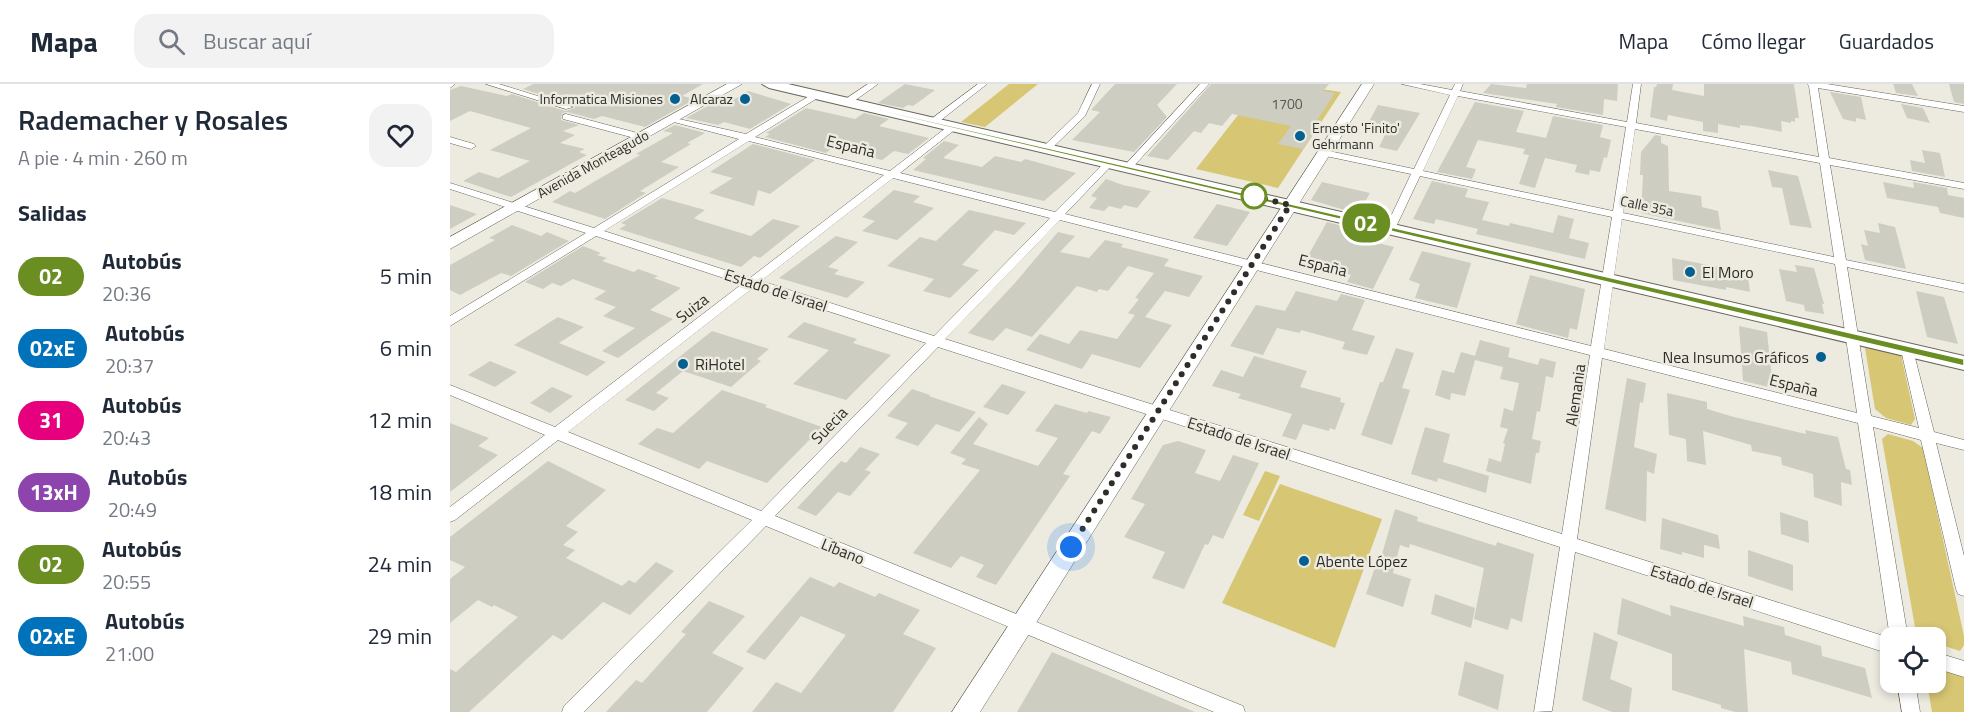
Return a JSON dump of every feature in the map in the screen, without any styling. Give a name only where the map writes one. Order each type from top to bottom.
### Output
[{"type":"main road","name":"Avenida Monteagudo","points":[[450,244],[736,84]]},
{"type":"main road","points":[[769,84],[1130,166],[1964,363]]},
{"type":"main road","points":[[965,712],[1368,84]]},
{"type":"street","points":[[490,84],[569,106]]},
{"type":"street","points":[[847,102],[874,84]]},
{"type":"street","points":[[933,122],[983,84]]},
{"type":"street","points":[[1047,148],[1082,114],[1095,84]]},
{"type":"street","points":[[1130,166],[1205,84]]},
{"type":"street","points":[[1406,84],[1457,89],[1631,125],[1964,186]]},
{"type":"street","name":"Alemania","points":[[1543,711],[1638,84]]},
{"type":"street","points":[[1897,627],[1812,84],[1964,109]]},
{"type":"street","points":[[1390,229],[1457,89]]},
{"type":"street","points":[[450,322],[816,95]]},
{"type":"street","points":[[566,117],[642,137]]},
{"type":"street","name":"España","points":[[673,119],[1964,445]]},
{"type":"street","name":"Suiza","points":[[450,516],[954,126]]},
{"type":"street","points":[[450,140],[471,146]]},
{"type":"street","name":"Calle 35a","points":[[1324,153],[1964,288]]},
{"type":"street","name":"Suecia","points":[[571,712],[763,519],[1110,162]]},
{"type":"street","name":"Estado de Israel","points":[[450,186],[1880,643]]},
{"type":"street","points":[[1907,350],[1964,589]]},
{"type":"street","name":"Líbano","points":[[450,390],[1236,712]]},
{"type":"street","points":[[1946,663],[1964,669]]},
{"type":"street","points":[[1908,693],[1911,712]]},
{"type":"shaded area","points":[[1009,84],[1038,84],[985,127],[961,122]]},
{"type":"shaded area","points":[[1288,84],[1341,92],[1278,188],[1196,169],[1238,115]]},
{"type":"shaded area","points":[[1871,344],[1893,349],[1901,355],[1915,419],[1911,425],[1886,418],[1875,409],[1865,348]]},
{"type":"shaded area","points":[[1888,434],[1913,441],[1923,448],[1964,636],[1964,645],[1960,651],[1946,647],[1946,627],[1915,627],[1882,439]]},
{"type":"shaded area","points":[[1265,471],[1280,476],[1259,521],[1243,515]]},
{"type":"shaded area","name":"Abente López","points":[[1280,484],[1382,519],[1335,648],[1222,603]]},
{"type":"shaded area","points":[[1946,670],[1964,676],[1964,712],[1932,712],[1929,693],[1946,693]]},
{"type":"building","points":[[533,84],[703,84],[682,96],[695,99],[645,127],[602,116],[594,119],[567,112],[562,113],[561,120],[579,125],[563,131],[575,135],[560,143],[585,149],[579,152],[587,155],[511,197],[463,181],[479,172],[498,178],[530,161],[490,150],[531,128],[470,111],[450,121],[450,90],[461,86],[507,96],[512,94],[565,111],[575,108],[574,105],[523,89]]},
{"type":"building","points":[[905,84],[935,90],[913,106],[908,105],[903,108],[878,103]]},
{"type":"building","points":[[1115,84],[1177,84],[1157,105],[1167,117],[1134,152],[1072,140],[1100,112],[1091,110]]},
{"type":"building","points":[[1211,84],[1329,84],[1323,91],[1335,93],[1310,131],[1314,132],[1303,149],[1278,144],[1291,126],[1232,114],[1222,126],[1209,123],[1201,133],[1194,131],[1168,160],[1147,156]]},
{"type":"building","points":[[1491,84],[1526,88],[1527,84],[1618,84],[1617,101],[1604,99],[1603,115],[1556,107],[1557,104],[1483,93]]},
{"type":"building","points":[[1657,84],[1673,84],[1672,90],[1704,96],[1704,84],[1794,84],[1799,118],[1795,118],[1795,122],[1791,121],[1791,123],[1781,121],[1782,132],[1751,126],[1740,125],[1740,128],[1718,124],[1718,133],[1703,131],[1703,122],[1668,115],[1667,121],[1650,117],[1654,87]]},
{"type":"building","points":[[1893,84],[1912,84],[1918,96],[1896,93]]},
{"type":"building","points":[[1949,84],[1964,84],[1964,104],[1954,102]]},
{"type":"building","points":[[748,91],[791,104],[750,129],[724,122],[718,125],[686,118],[713,103],[721,105],[728,103]]},
{"type":"building","points":[[1830,92],[1861,97],[1866,120],[1856,118],[1856,122],[1843,119]]},
{"type":"building","points":[[1475,102],[1524,111],[1516,132],[1546,138],[1553,116],[1603,125],[1600,137],[1611,140],[1607,158],[1604,157],[1600,172],[1590,170],[1589,175],[1575,172],[1577,165],[1545,158],[1535,188],[1519,184],[1529,155],[1523,154],[1525,149],[1478,140],[1466,167],[1476,169],[1472,179],[1437,172]]},
{"type":"building","points":[[1901,104],[1923,108],[1930,123],[1907,118]]},
{"type":"building","points":[[1378,105],[1420,113],[1397,151],[1379,147],[1388,129],[1367,125]]},
{"type":"building","points":[[806,108],[855,119],[864,113],[889,119],[879,126],[929,138],[908,154],[894,151],[882,160],[831,149],[826,153],[765,137],[770,134],[766,133]]},
{"type":"building","points":[[675,125],[705,133],[661,162],[679,167],[640,191],[646,193],[605,219],[552,202],[570,191],[575,193],[640,155],[636,154],[673,133],[663,131]]},
{"type":"building","points":[[1655,135],[1661,136],[1661,143],[1668,146],[1669,191],[1701,196],[1702,207],[1718,211],[1721,230],[1641,213],[1643,175],[1640,175],[1641,152]]},
{"type":"building","points":[[944,141],[959,145],[943,158],[982,167],[995,156],[1021,162],[1025,159],[1076,173],[1044,201],[913,170],[926,159],[923,158]]},
{"type":"building","points":[[753,144],[815,160],[770,194],[758,190],[754,206],[709,193],[733,178],[710,172]]},
{"type":"building","points":[[1922,150],[1940,153],[1945,177],[1912,171],[1910,160],[1925,163]]},
{"type":"building","points":[[1768,170],[1798,176],[1812,228],[1790,225],[1782,188],[1772,187]]},
{"type":"building","points":[[1106,179],[1151,191],[1137,208],[1124,205],[1121,209],[1109,206],[1104,211],[1089,208],[1097,198],[1091,196]]},
{"type":"building","points":[[1432,181],[1468,189],[1465,197],[1489,202],[1482,220],[1509,226],[1510,223],[1553,233],[1558,215],[1574,219],[1569,238],[1589,243],[1585,259],[1476,234],[1478,229],[1436,219],[1434,224],[1413,219]]},
{"type":"building","points":[[1322,182],[1370,193],[1358,214],[1311,200]]},
{"type":"building","points":[[1883,182],[1914,188],[1913,182],[1947,188],[1948,195],[1964,198],[1964,218],[1940,213],[1938,207],[1887,198]]},
{"type":"building","points":[[894,190],[920,196],[913,202],[934,208],[897,240],[862,231],[875,221],[862,217]]},
{"type":"building","points":[[662,198],[705,210],[694,218],[698,220],[751,236],[773,219],[800,226],[760,258],[754,256],[741,267],[619,229],[626,225],[621,223]]},
{"type":"building","points":[[1217,204],[1250,212],[1227,246],[1193,238]]},
{"type":"building","points":[[450,205],[477,214],[450,229]]},
{"type":"building","points":[[969,210],[1026,223],[1014,235],[995,230],[962,265],[979,270],[950,298],[923,291],[934,279],[887,266],[920,237],[936,241]]},
{"type":"building","points":[[1327,222],[1351,228],[1347,235],[1394,247],[1373,289],[1347,282],[1351,275],[1304,263]]},
{"type":"building","points":[[1878,223],[1895,227],[1906,269],[1865,260],[1861,244],[1868,246],[1864,230],[1880,233]]},
{"type":"building","points":[[512,225],[541,236],[547,232],[569,241],[511,276],[501,273],[460,295],[450,290],[450,265],[495,240],[489,238]]},
{"type":"building","points":[[1058,232],[1075,236],[1060,252],[1089,258],[1105,240],[1123,244],[1121,247],[1169,259],[1164,266],[1203,276],[1189,297],[1165,291],[1145,317],[1172,325],[1140,368],[1092,354],[1082,369],[1026,350],[1040,334],[1069,344],[1080,330],[1117,339],[1135,315],[1128,313],[1139,299],[1135,298],[1154,273],[1128,266],[1108,291],[1099,289],[1097,292],[1077,286],[1032,337],[1006,328],[993,341],[968,333]]},
{"type":"building","points":[[836,236],[858,242],[828,267],[839,270],[834,274],[865,282],[847,298],[779,278]]},
{"type":"building","points":[[583,246],[607,258],[602,261],[634,272],[638,269],[681,288],[650,310],[673,319],[618,358],[602,351],[635,328],[603,316],[616,307],[594,299],[606,291],[573,279],[561,286],[552,283],[543,289],[525,282]]},
{"type":"building","points":[[1422,251],[1471,263],[1457,308],[1415,298],[1420,284],[1409,280]]},
{"type":"building","points":[[1672,258],[1724,268],[1724,273],[1748,277],[1750,292],[1673,280]]},
{"type":"building","points":[[1795,265],[1814,268],[1824,304],[1822,304],[1824,314],[1805,311],[1804,305],[1786,301],[1779,269],[1797,272]]},
{"type":"building","points":[[1530,275],[1585,289],[1577,330],[1570,328],[1568,338],[1516,324]]},
{"type":"building","points":[[1296,291],[1337,301],[1341,294],[1365,300],[1352,330],[1375,336],[1367,355],[1342,349],[1345,342],[1301,330],[1300,333],[1277,328],[1263,355],[1230,346],[1256,305],[1285,311]]},
{"type":"building","points":[[1916,291],[1944,297],[1958,344],[1927,337]]},
{"type":"building","points":[[558,317],[584,327],[559,343],[606,362],[587,376],[514,345]]},
{"type":"building","points":[[804,322],[857,339],[853,343],[891,355],[846,400],[793,384],[829,350],[787,337]]},
{"type":"building","points":[[1739,326],[1767,332],[1773,388],[1743,381]]},
{"type":"building","points":[[712,331],[769,349],[757,359],[761,361],[731,387],[683,371],[656,393],[669,398],[654,411],[625,400]]},
{"type":"building","points":[[1480,340],[1510,348],[1508,357],[1538,365],[1540,358],[1556,362],[1553,378],[1546,376],[1540,412],[1537,411],[1532,439],[1541,441],[1539,453],[1536,453],[1531,484],[1486,471],[1489,458],[1501,462],[1505,444],[1503,443],[1508,429],[1500,427],[1504,408],[1513,411],[1519,383],[1500,379],[1503,367],[1475,360],[1465,396],[1451,393],[1450,400],[1435,395],[1442,370],[1454,373],[1461,352],[1475,356]]},
{"type":"building","points":[[1396,348],[1414,353],[1402,388],[1410,390],[1392,445],[1361,435],[1380,382],[1383,382]]},
{"type":"building","points":[[1254,356],[1307,371],[1300,387],[1341,398],[1340,402],[1345,403],[1335,430],[1330,428],[1329,431],[1303,424],[1296,440],[1282,436],[1292,414],[1238,398],[1241,394],[1212,386],[1221,370],[1243,377]]},
{"type":"building","points":[[490,361],[517,372],[495,387],[468,375]]},
{"type":"building","points":[[1627,378],[1646,383],[1643,403],[1640,402],[1634,447],[1657,454],[1654,474],[1647,471],[1646,522],[1605,509]]},
{"type":"building","points":[[1002,384],[1026,392],[1008,415],[983,407]]},
{"type":"building","points":[[552,387],[573,396],[550,413],[530,403]]},
{"type":"building","points":[[912,389],[976,412],[959,432],[936,424],[918,446],[895,438],[908,423],[887,416]]},
{"type":"building","points":[[722,390],[822,427],[767,483],[707,461],[699,469],[638,444],[657,428],[673,433]]},
{"type":"building","points":[[1667,393],[1707,402],[1707,409],[1734,417],[1806,434],[1805,430],[1838,437],[1846,469],[1850,470],[1852,485],[1841,482],[1842,506],[1814,497],[1813,474],[1782,465],[1781,457],[1752,451],[1751,445],[1703,431],[1706,465],[1687,461],[1686,439],[1669,435]]},
{"type":"building","points":[[1055,404],[1111,417],[1100,434],[1092,431],[1063,474],[1070,476],[996,585],[976,577],[984,565],[961,556],[951,568],[913,553],[980,470],[961,464],[966,459],[950,453],[979,417],[988,424],[973,444],[1038,466],[1058,438],[1035,431]]},
{"type":"building","points":[[450,423],[489,438],[478,446],[498,455],[450,492]]},
{"type":"building","points":[[1425,427],[1450,434],[1443,462],[1489,476],[1486,493],[1438,478],[1437,482],[1411,474]]},
{"type":"building","points":[[1178,441],[1206,450],[1195,473],[1220,481],[1233,455],[1259,463],[1223,539],[1213,535],[1208,545],[1205,544],[1184,589],[1152,578],[1165,552],[1124,537],[1145,504],[1131,499],[1163,445]]},
{"type":"building","points":[[860,447],[880,454],[865,470],[871,472],[850,496],[838,492],[816,516],[797,508],[841,461],[846,463]]},
{"type":"building","points":[[548,461],[606,490],[566,526],[578,532],[563,545],[575,550],[566,558],[622,586],[629,580],[635,583],[656,562],[674,571],[630,615],[603,602],[562,640],[553,635],[469,712],[450,712],[450,669],[456,672],[518,617],[478,600],[450,623],[450,579],[465,567],[450,560],[450,537]]},
{"type":"building","points":[[1395,509],[1418,517],[1417,521],[1496,546],[1497,542],[1534,554],[1522,622],[1511,618],[1508,630],[1474,619],[1484,568],[1410,544],[1409,548],[1400,545],[1393,573],[1411,579],[1403,607],[1366,594],[1375,567],[1378,568]]},
{"type":"building","points":[[1780,512],[1808,521],[1809,543],[1781,534]]},
{"type":"building","points":[[1662,518],[1718,535],[1720,549],[1704,545],[1704,558],[1660,549]]},
{"type":"building","points":[[1748,550],[1793,565],[1793,591],[1748,576]]},
{"type":"building","points":[[810,577],[834,587],[839,582],[875,597],[879,593],[920,610],[903,634],[936,648],[893,712],[752,712],[776,682],[801,693],[846,635],[801,616],[765,660],[746,652]]},
{"type":"building","points":[[1435,594],[1475,608],[1471,628],[1431,614]]},
{"type":"building","points":[[1622,598],[1671,616],[1670,605],[1744,626],[1743,616],[1784,627],[1785,635],[1821,646],[1822,656],[1865,668],[1872,698],[1792,674],[1791,662],[1744,649],[1748,712],[1735,712],[1721,708],[1721,705],[1672,690],[1672,654],[1617,634]]},
{"type":"building","points":[[709,601],[745,616],[712,653],[744,668],[707,712],[606,712],[636,680],[642,683],[686,634],[681,632]]},
{"type":"building","points":[[1594,632],[1618,642],[1610,679],[1632,688],[1629,712],[1612,712],[1582,700]]},
{"type":"building","points":[[1052,652],[1195,712],[1017,712]]},
{"type":"building","points":[[1465,661],[1504,675],[1498,710],[1458,695]]},
{"type":"bus line","name":"02","points":[[769,84],[1130,166],[1964,363]]},
{"type":"place","name":"Informatica Misiones","points":[[675,99]]},
{"type":"place","name":"Alcaraz","points":[[745,99]]},
{"type":"place","name":"Ernesto 'Finito' Gehrmann","points":[[1300,136]]},
{"type":"place","name":"El Moro","points":[[1690,272]]},
{"type":"place","name":"Nea Insumos Gráficos","points":[[1821,357]]},
{"type":"place","name":"RiHotel","points":[[683,364]]},
{"type":"place","name":"Abente López","points":[[1304,561]]},
{"type":"route","points":[[1071,547],[1290,205],[1249,195],[1254,196]]}]
